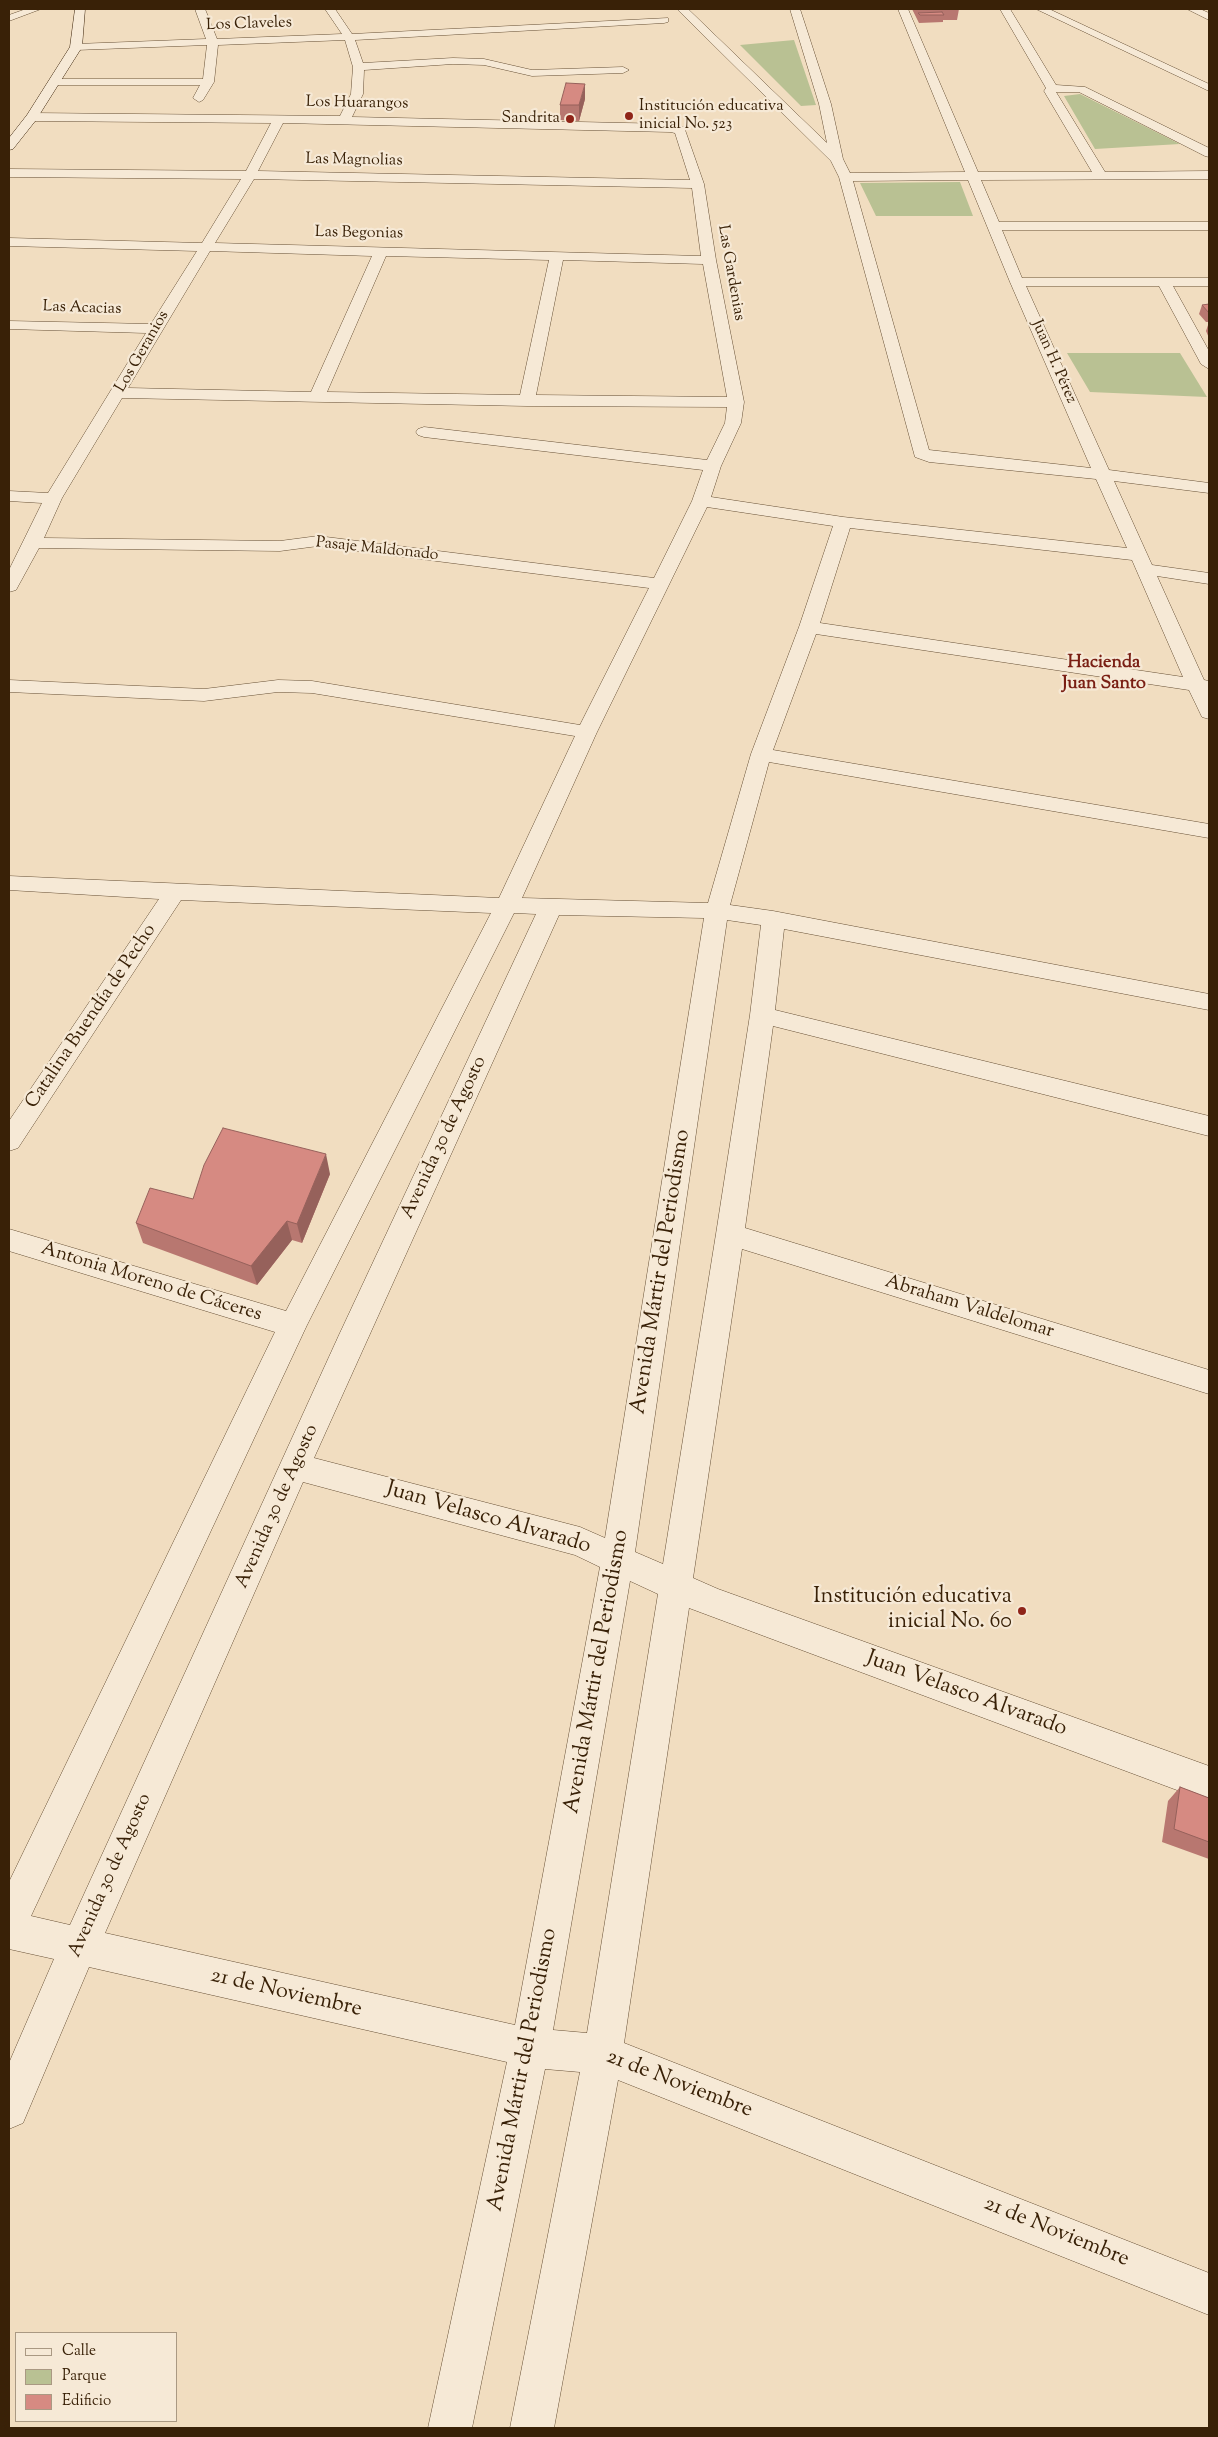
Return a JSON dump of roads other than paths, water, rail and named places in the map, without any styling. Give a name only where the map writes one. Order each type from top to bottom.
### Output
[{"type":"street","points":[[9,18],[36,9]]},
{"type":"street","points":[[9,146],[32,117],[76,47],[80,9]]},
{"type":"street","points":[[189,117],[208,82],[213,43],[200,9]]},
{"type":"street","points":[[330,9],[349,37],[359,67],[357,94],[344,120]]},
{"type":"street","points":[[682,9],[837,159]]},
{"type":"street","points":[[795,9],[825,104],[837,159],[845,177],[922,453],[929,457],[1102,474],[1209,488]]},
{"type":"street","name":"Juan H. Pérez","points":[[903,9],[973,177],[1102,474],[1127,525],[1141,562],[1203,686],[1209,713]]},
{"type":"street","points":[[1005,9],[1052,88],[1050,91],[1101,176]]},
{"type":"street","points":[[1040,9],[1209,88]]},
{"type":"street","points":[[1192,9],[1209,17]]},
{"type":"street","name":"Los Claveles","points":[[76,47],[349,37],[664,20]]},
{"type":"street","points":[[359,67],[453,61],[491,63],[532,73],[623,70]]},
{"type":"street","points":[[55,82],[208,82]]},
{"type":"street","points":[[1052,88],[1082,89],[1209,152]]},
{"type":"street","name":"Los Huarangos","points":[[32,117],[189,117],[344,120],[670,128],[680,130]]},
{"type":"street","name":"Los Geranios","points":[[9,586],[33,543],[54,498],[250,175],[279,119]]},
{"type":"street","name":"Las Gardenias","points":[[507,905],[586,732],[701,501],[713,466],[733,423],[736,402],[709,260],[698,184],[680,130]]},
{"type":"street","name":"Las Magnolias","points":[[9,173],[250,175],[698,184]]},
{"type":"street","points":[[845,177],[1209,175]]},
{"type":"street","points":[[994,226],[1209,226]]},
{"type":"street","name":"Las Begonias","points":[[9,242],[709,260]]},
{"type":"street","points":[[317,397],[381,252]]},
{"type":"street","points":[[527,401],[557,256]]},
{"type":"street","points":[[1163,281],[1209,364]]},
{"type":"street","points":[[1018,282],[1209,282]]},
{"type":"street","name":"Las Acacias","points":[[9,326],[155,329]]},
{"type":"street","points":[[119,393],[527,401],[736,402]]},
{"type":"street","points":[[424,432],[713,466]]},
{"type":"street","points":[[9,496],[54,498]]},
{"type":"street","points":[[701,501],[1141,562],[1209,578]]},
{"type":"street","name":"Avenida Mártir del Periodismo","points":[[450,2428],[530,2048],[618,1559],[717,911],[761,754],[809,627],[843,522]]},
{"type":"street","name":"Pasaje Maldonado","points":[[33,543],[280,546],[318,541],[659,584]]},
{"type":"street","points":[[809,627],[1203,686]]},
{"type":"street","points":[[9,686],[204,695],[278,686],[312,687],[586,732]]},
{"type":"street","points":[[761,754],[1209,831]]},
{"type":"street","points":[[9,883],[175,892],[717,911],[773,919],[1209,1002]]},
{"type":"street","name":"Catalina Buendía de Pecho","points":[[9,1141],[175,892]]},
{"type":"street","points":[[9,1922],[293,1325],[507,905]]},
{"type":"street","name":"Avenida 30 de Agosto","points":[[9,2109],[79,1947],[297,1467],[354,1335],[551,906]]},
{"type":"street","points":[[532,2428],[603,2054],[674,1584],[730,1234],[762,1015],[773,919]]},
{"type":"street","points":[[762,1015],[1209,1126]]},
{"type":"street","name":"Abraham Valdelomar","points":[[730,1234],[1209,1382]]},
{"type":"street","name":"Antonia Moreno de Cáceres","points":[[9,1240],[293,1325]]},
{"type":"street","name":"Juan Velasco Alvarado","points":[[297,1467],[580,1542],[709,1600],[1209,1784]]},
{"type":"street","name":"21 de Noviembre","points":[[9,1930],[530,2048],[603,2054],[1209,2294]]},
{"type":"place","name":"Institución educativa inicial No. 523","points":[[629,116]]},
{"type":"place","name":"Sandrita","points":[[570,119]]},
{"type":"place","name":"Institución educativa inicial No. 60","points":[[1022,1611]]},
{"type":"district","name":"Hacienda Juan Santo","points":[[1104,674]]}]
